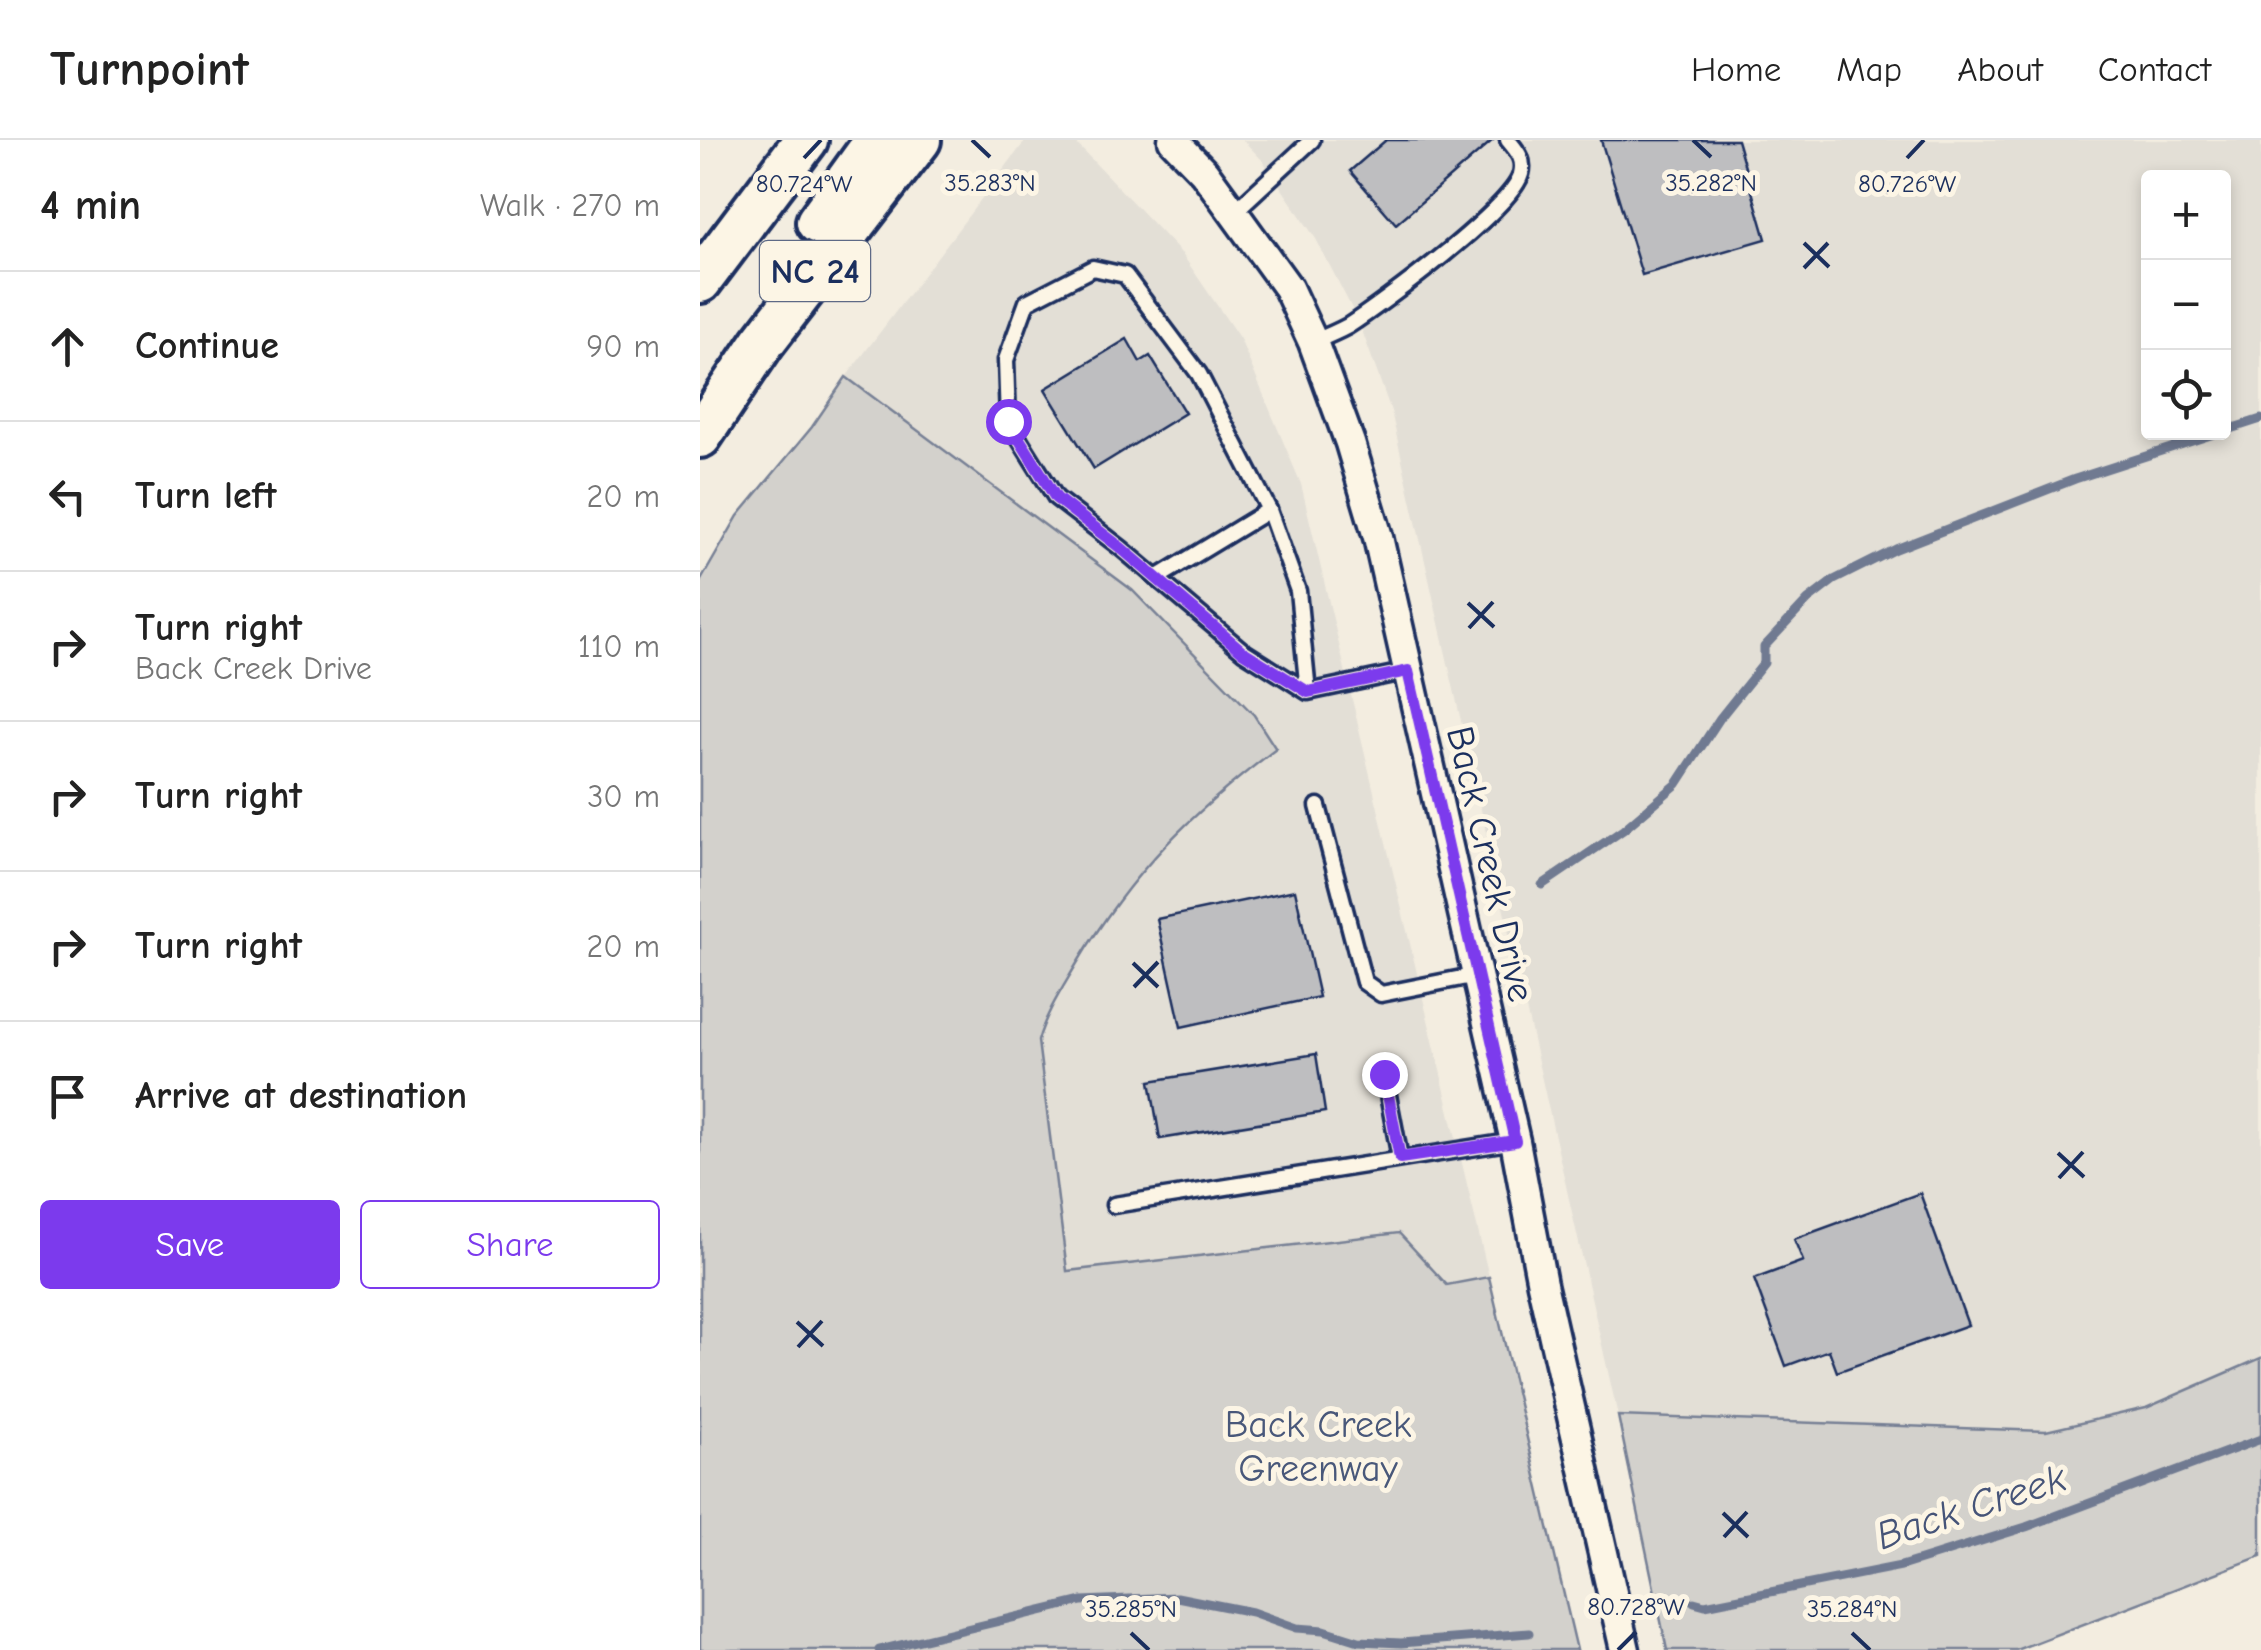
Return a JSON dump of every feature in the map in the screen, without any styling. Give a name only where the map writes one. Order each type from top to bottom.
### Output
[{"type":"main road","name":"NC 24","points":[[700,281],[806,140]]},
{"type":"main road","points":[[709,421],[788,265],[877,140]]},
{"type":"main road","name":"NC 24","points":[[709,421],[829,252],[920,140]]},
{"type":"street","name":"Back Creek Drive","points":[[1173,140],[1204,172],[1288,288],[1313,342],[1350,444],[1372,518],[1478,975],[1542,1284],[1625,1650]]},
{"type":"lane","points":[[1234,212],[1312,140]]},
{"type":"lane","points":[[1313,342],[1346,327],[1424,272],[1507,198],[1521,176],[1522,158],[1508,140]]},
{"type":"lane","points":[[1308,692],[1298,590],[1269,510],[1199,374],[1125,275],[1092,268],[1027,302],[1006,360],[1008,421],[1056,498],[1158,578],[1242,651],[1308,692],[1408,671]]},
{"type":"lane","points":[[1158,578],[1269,510]]},
{"type":"lane","points":[[1318,806],[1364,982],[1381,994],[1478,975]]},
{"type":"lane","points":[[1384,1074],[1400,1158]]},
{"type":"lane","points":[[1114,1205],[1515,1141]]},
{"type":"shaded area","points":[[1026,140],[1073,140],[1182,254],[1240,339],[1301,484],[1489,1277],[1447,1285],[1067,1271],[1038,1041],[1044,1020],[1104,918],[1150,859],[1213,797],[1276,749],[1254,715],[1132,590],[846,377]]},
{"type":"shaded area","points":[[1243,140],[2261,140],[2261,1358],[2146,1408],[2046,1431],[1618,1416],[1391,411],[1359,322],[1316,239],[1263,161]]},
{"type":"green space","name":"Back Creek Greenway","points":[[846,377],[1132,590],[1254,715],[1276,749],[1216,797],[1141,872],[1097,931],[1045,1021],[1038,1041],[1067,1271],[1399,1233],[1447,1285],[1489,1277],[1577,1650],[700,1650],[700,582],[738,516],[812,427]]},
{"type":"green space","points":[[2261,1358],[2261,1556],[2016,1650],[1667,1650],[1618,1416],[2046,1431],[2146,1408]]},
{"type":"building","points":[[1386,140],[1493,140],[1396,224],[1350,171]]},
{"type":"building","points":[[1601,140],[1737,140],[1766,239],[1642,275]]},
{"type":"building","points":[[1127,339],[1140,362],[1150,356],[1185,413],[1094,469],[1045,389]]},
{"type":"building","points":[[1295,890],[1319,997],[1181,1027],[1157,919]]},
{"type":"building","points":[[1316,1054],[1325,1112],[1160,1139],[1150,1081]]},
{"type":"building","points":[[1920,1193],[1968,1325],[1837,1372],[1829,1350],[1786,1366],[1754,1279],[1803,1261],[1794,1239]]},
{"type":"waterway","points":[[2231,429],[2261,419]]},
{"type":"waterway","points":[[1542,885],[1623,830],[1677,784],[1720,718],[1764,663],[1764,647],[1808,600],[1834,580],[1896,549],[2075,479],[2195,440]]},
{"type":"waterway","name":"Back Creek","points":[[1694,1602],[1705,1605],[1901,1566],[2026,1527],[2261,1439]]},
{"type":"waterway","name":"Back Creek","points":[[879,1650],[1082,1601],[1177,1597],[1252,1612],[1297,1628],[1324,1630],[1359,1641],[1401,1643],[1529,1633]]},
{"type":"route","points":[[1008,421],[1056,498],[1242,651],[1308,692],[1408,671],[1515,1141],[1400,1158],[1384,1074]]}]
